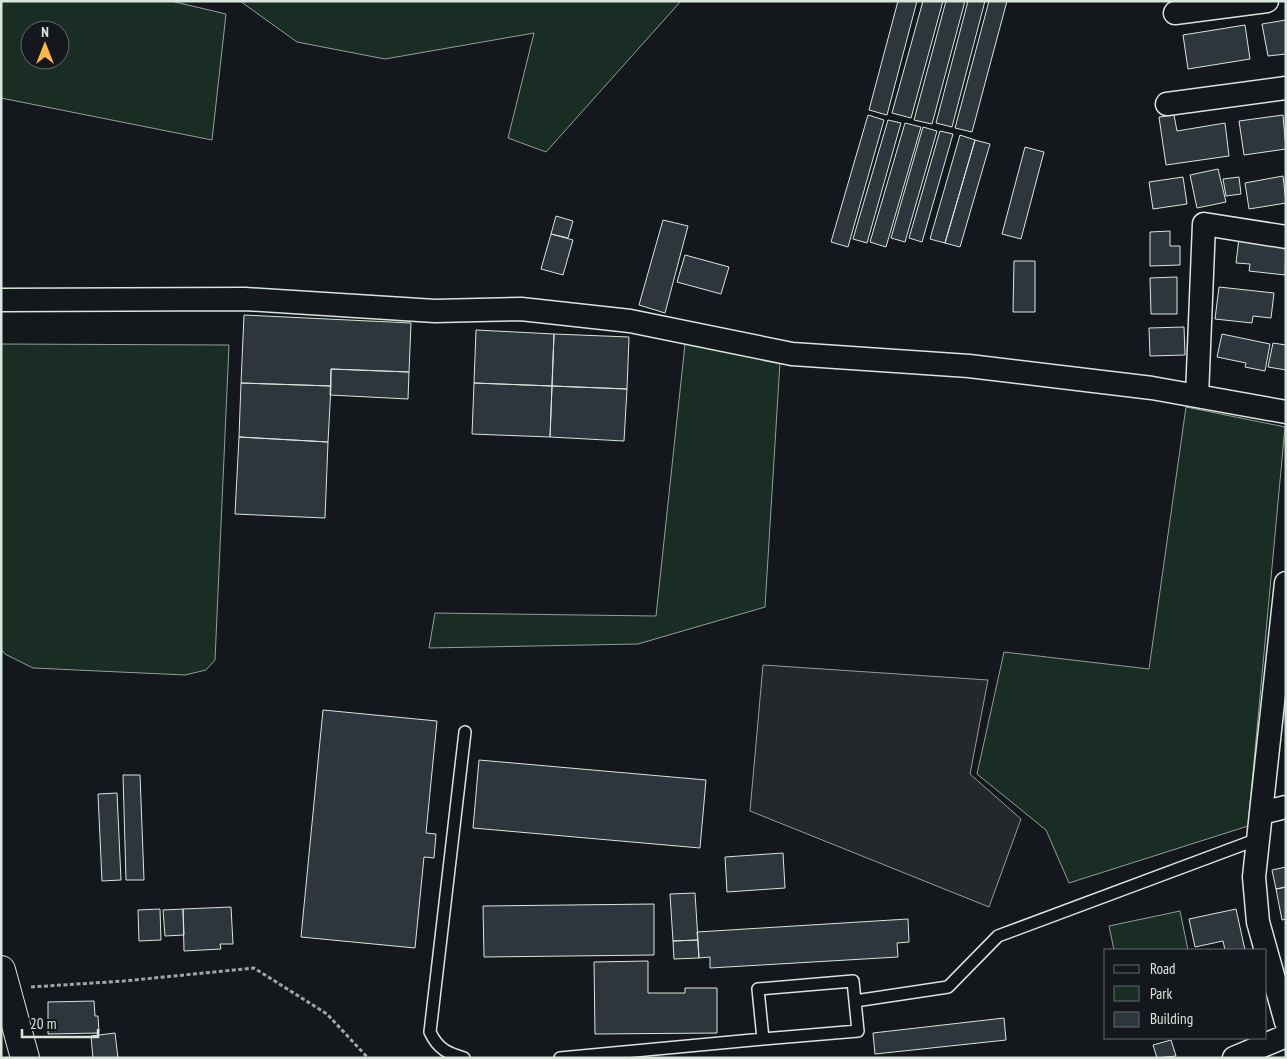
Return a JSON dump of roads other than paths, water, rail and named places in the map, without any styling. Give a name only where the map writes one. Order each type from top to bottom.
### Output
[{"type":"street","points":[[1175,13],[1267,1]]},
{"type":"street","points":[[1168,104],[1286,88]]},
{"type":"street","points":[[1197,396],[1204,224],[1286,237]]},
{"type":"street","points":[[1,300],[245,299],[435,311],[521,309],[630,321],[792,354],[968,366],[1152,388],[1286,412]]},
{"type":"street","points":[[1266,949],[1258,922],[1254,877],[1286,583]]},
{"type":"street","points":[[1261,813],[1286,807]]},
{"type":"street","points":[[1267,954],[1286,1022]]},
{"type":"street","points":[[3,982],[25,1058]]},
{"type":"street","points":[[1234,1058],[1286,1036]]},
{"type":"lane","points":[[464,1058],[436,1044],[430,1032],[465,732]]},
{"type":"lane","points":[[855,1001],[948,987],[998,936],[1258,839]]},
{"type":"lane","points":[[560,1058],[858,1031],[853,981],[758,989],[763,1039]]}]
